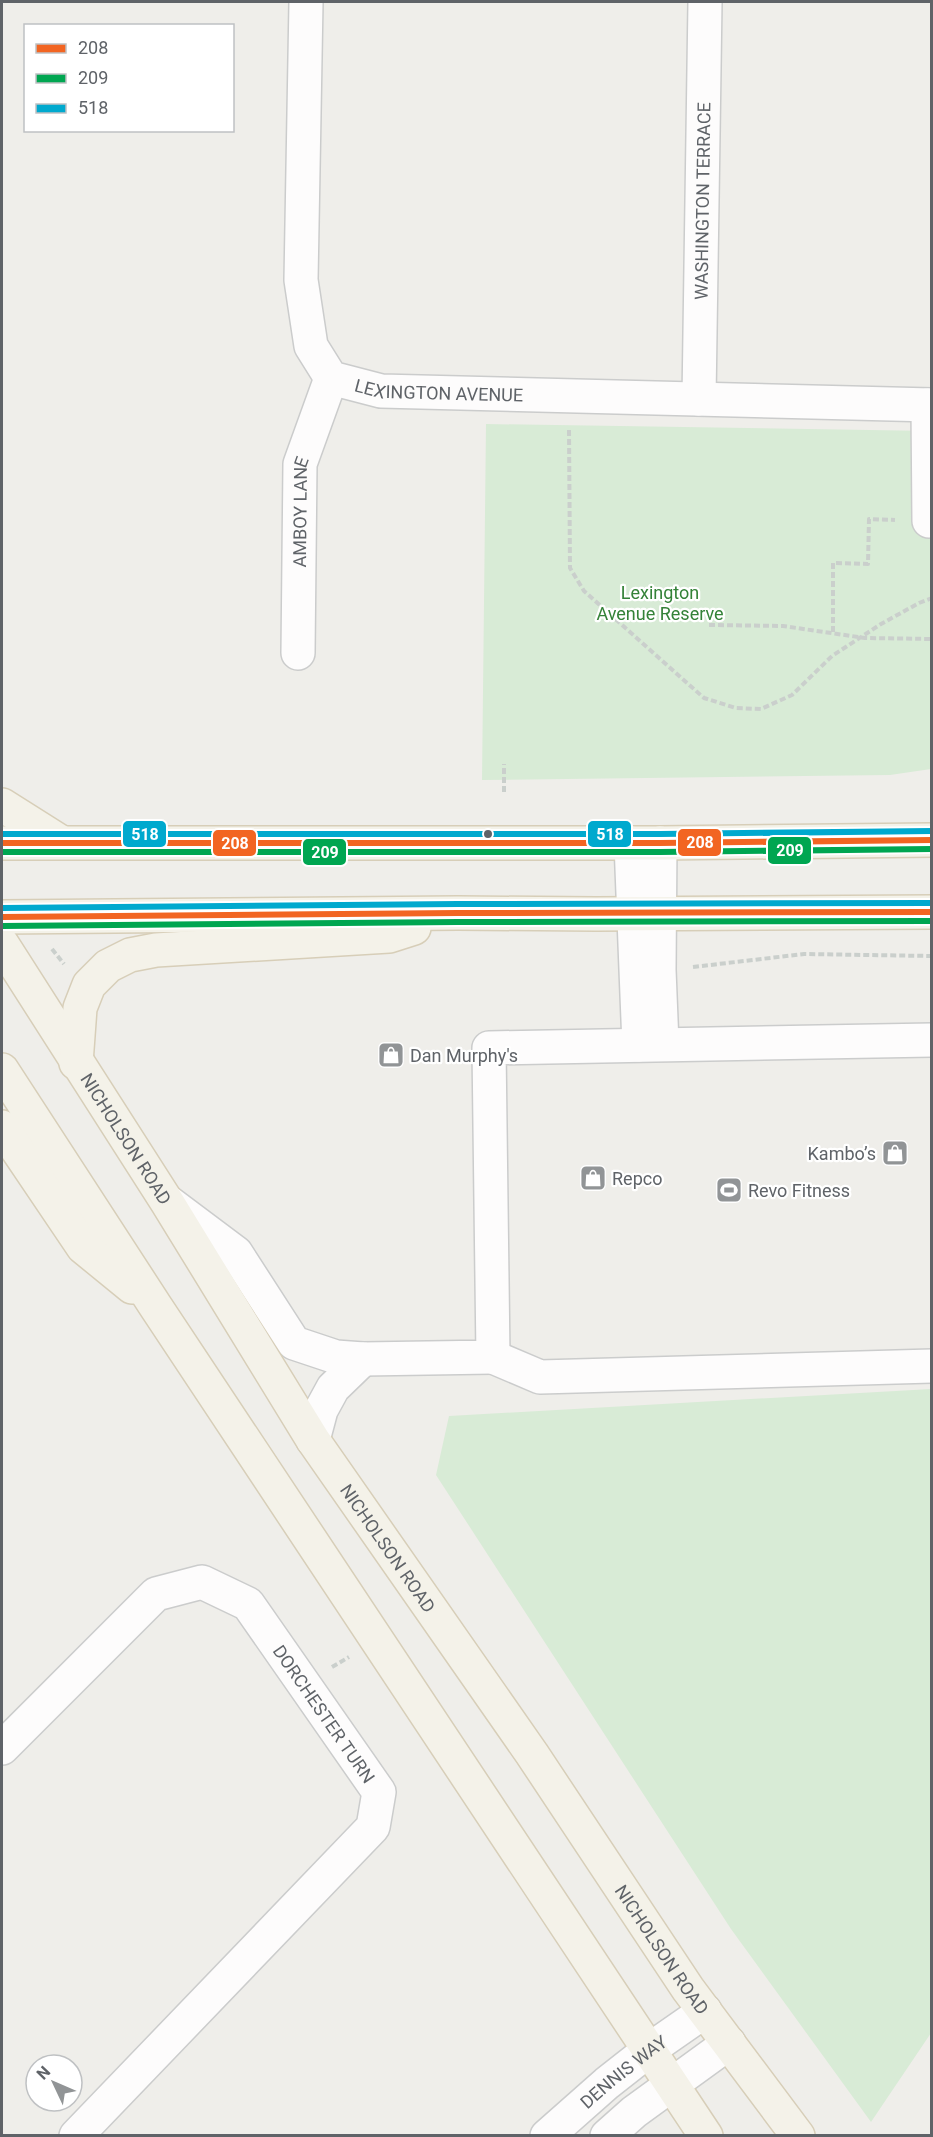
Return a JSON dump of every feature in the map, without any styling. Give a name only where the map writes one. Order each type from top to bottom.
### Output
[{"type":"main road","points":[[2,806],[58,841]]},
{"type":"main road","points":[[887,841],[932,823]]},
{"type":"main road","points":[[2,843],[58,841],[646,843],[932,840]]},
{"type":"main road","points":[[2,917],[932,912]]},
{"type":"main road","points":[[76,1063],[80,1008],[89,985],[108,966],[130,955],[156,950],[389,936],[458,913]]},
{"type":"main road","name":"NICHOLSON ROAD","points":[[2,944],[167,1202],[313,1440],[532,1754],[688,1989],[798,2136]]},
{"type":"main road","points":[[2,1070],[156,1307],[706,2136]]},
{"type":"main road","points":[[2,1127],[83,1246],[156,1307]]},
{"type":"street","name":"LEXINGTON AVENUE","points":[[306,2],[301,280],[311,346],[331,378],[381,391],[930,405]]},
{"type":"street","name":"WASHINGTON TERRACE","points":[[699,399],[705,2]]},
{"type":"street","name":"AMBOY LANE","points":[[298,653],[300,464],[331,378]]},
{"type":"street","points":[[929,521],[930,405]]},
{"type":"street","points":[[646,843],[650,1045]]},
{"type":"street","points":[[493,1357],[489,1048],[932,1040]]},
{"type":"street","points":[[167,1202],[236,1253],[294,1343],[336,1356],[363,1359],[493,1357],[540,1377],[932,1366]]},
{"type":"street","points":[[313,1440],[321,1410],[333,1388],[363,1359]]},
{"type":"street","name":"DORCHESTER TURN","points":[[2,1748],[156,1594],[202,1581],[249,1604],[379,1792],[374,1827],[76,2136]]},
{"type":"street","name":"DENNIS WAY","points":[[547,2136],[583,2103],[649,2050],[705,2011]]},
{"type":"street","points":[[608,2136],[634,2112],[673,2086],[729,2043]]},
{"type":"path","points":[[569,420],[570,568],[584,591],[704,698],[736,708],[761,709],[792,695],[832,656],[861,637],[919,603],[932,598]]},
{"type":"path","points":[[832,632],[833,563],[868,564],[869,519],[929,521]]},
{"type":"path","points":[[709,625],[783,626],[861,637],[932,639]]},
{"type":"path","points":[[504,764],[504,792]]},
{"type":"path","points":[[682,969],[804,954],[932,956]]},
{"type":"path","points":[[56,955],[63,964]]},
{"type":"path","points":[[332,1667],[349,1657]]},
{"type":"green space","name":"Lexington Avenue Reserve","points":[[486,424],[931,431],[931,769],[890,775],[482,780]]},
{"type":"green space","points":[[931,1389],[931,2033],[871,2122],[731,1929],[436,1475],[449,1416]]},
{"type":"transit line","name":"518","points":[[2,834],[660,834],[932,831]]},
{"type":"transit line","name":"208","points":[[2,843],[660,843],[932,840]]},
{"type":"transit line","name":"209","points":[[2,852],[660,852],[932,849]]},
{"type":"transit line","name":"518","points":[[2,908],[932,903]]},
{"type":"transit line","name":"208","points":[[2,917],[932,912]]},
{"type":"transit line","name":"209","points":[[2,926],[932,921]]},
{"type":"place","name":"Dan Murphy's","points":[[391,1055]]},
{"type":"place","name":"Kambo’s","points":[[895,1153]]},
{"type":"place","name":"Repco","points":[[593,1178]]},
{"type":"place","name":"Revo Fitness","points":[[729,1190]]}]
